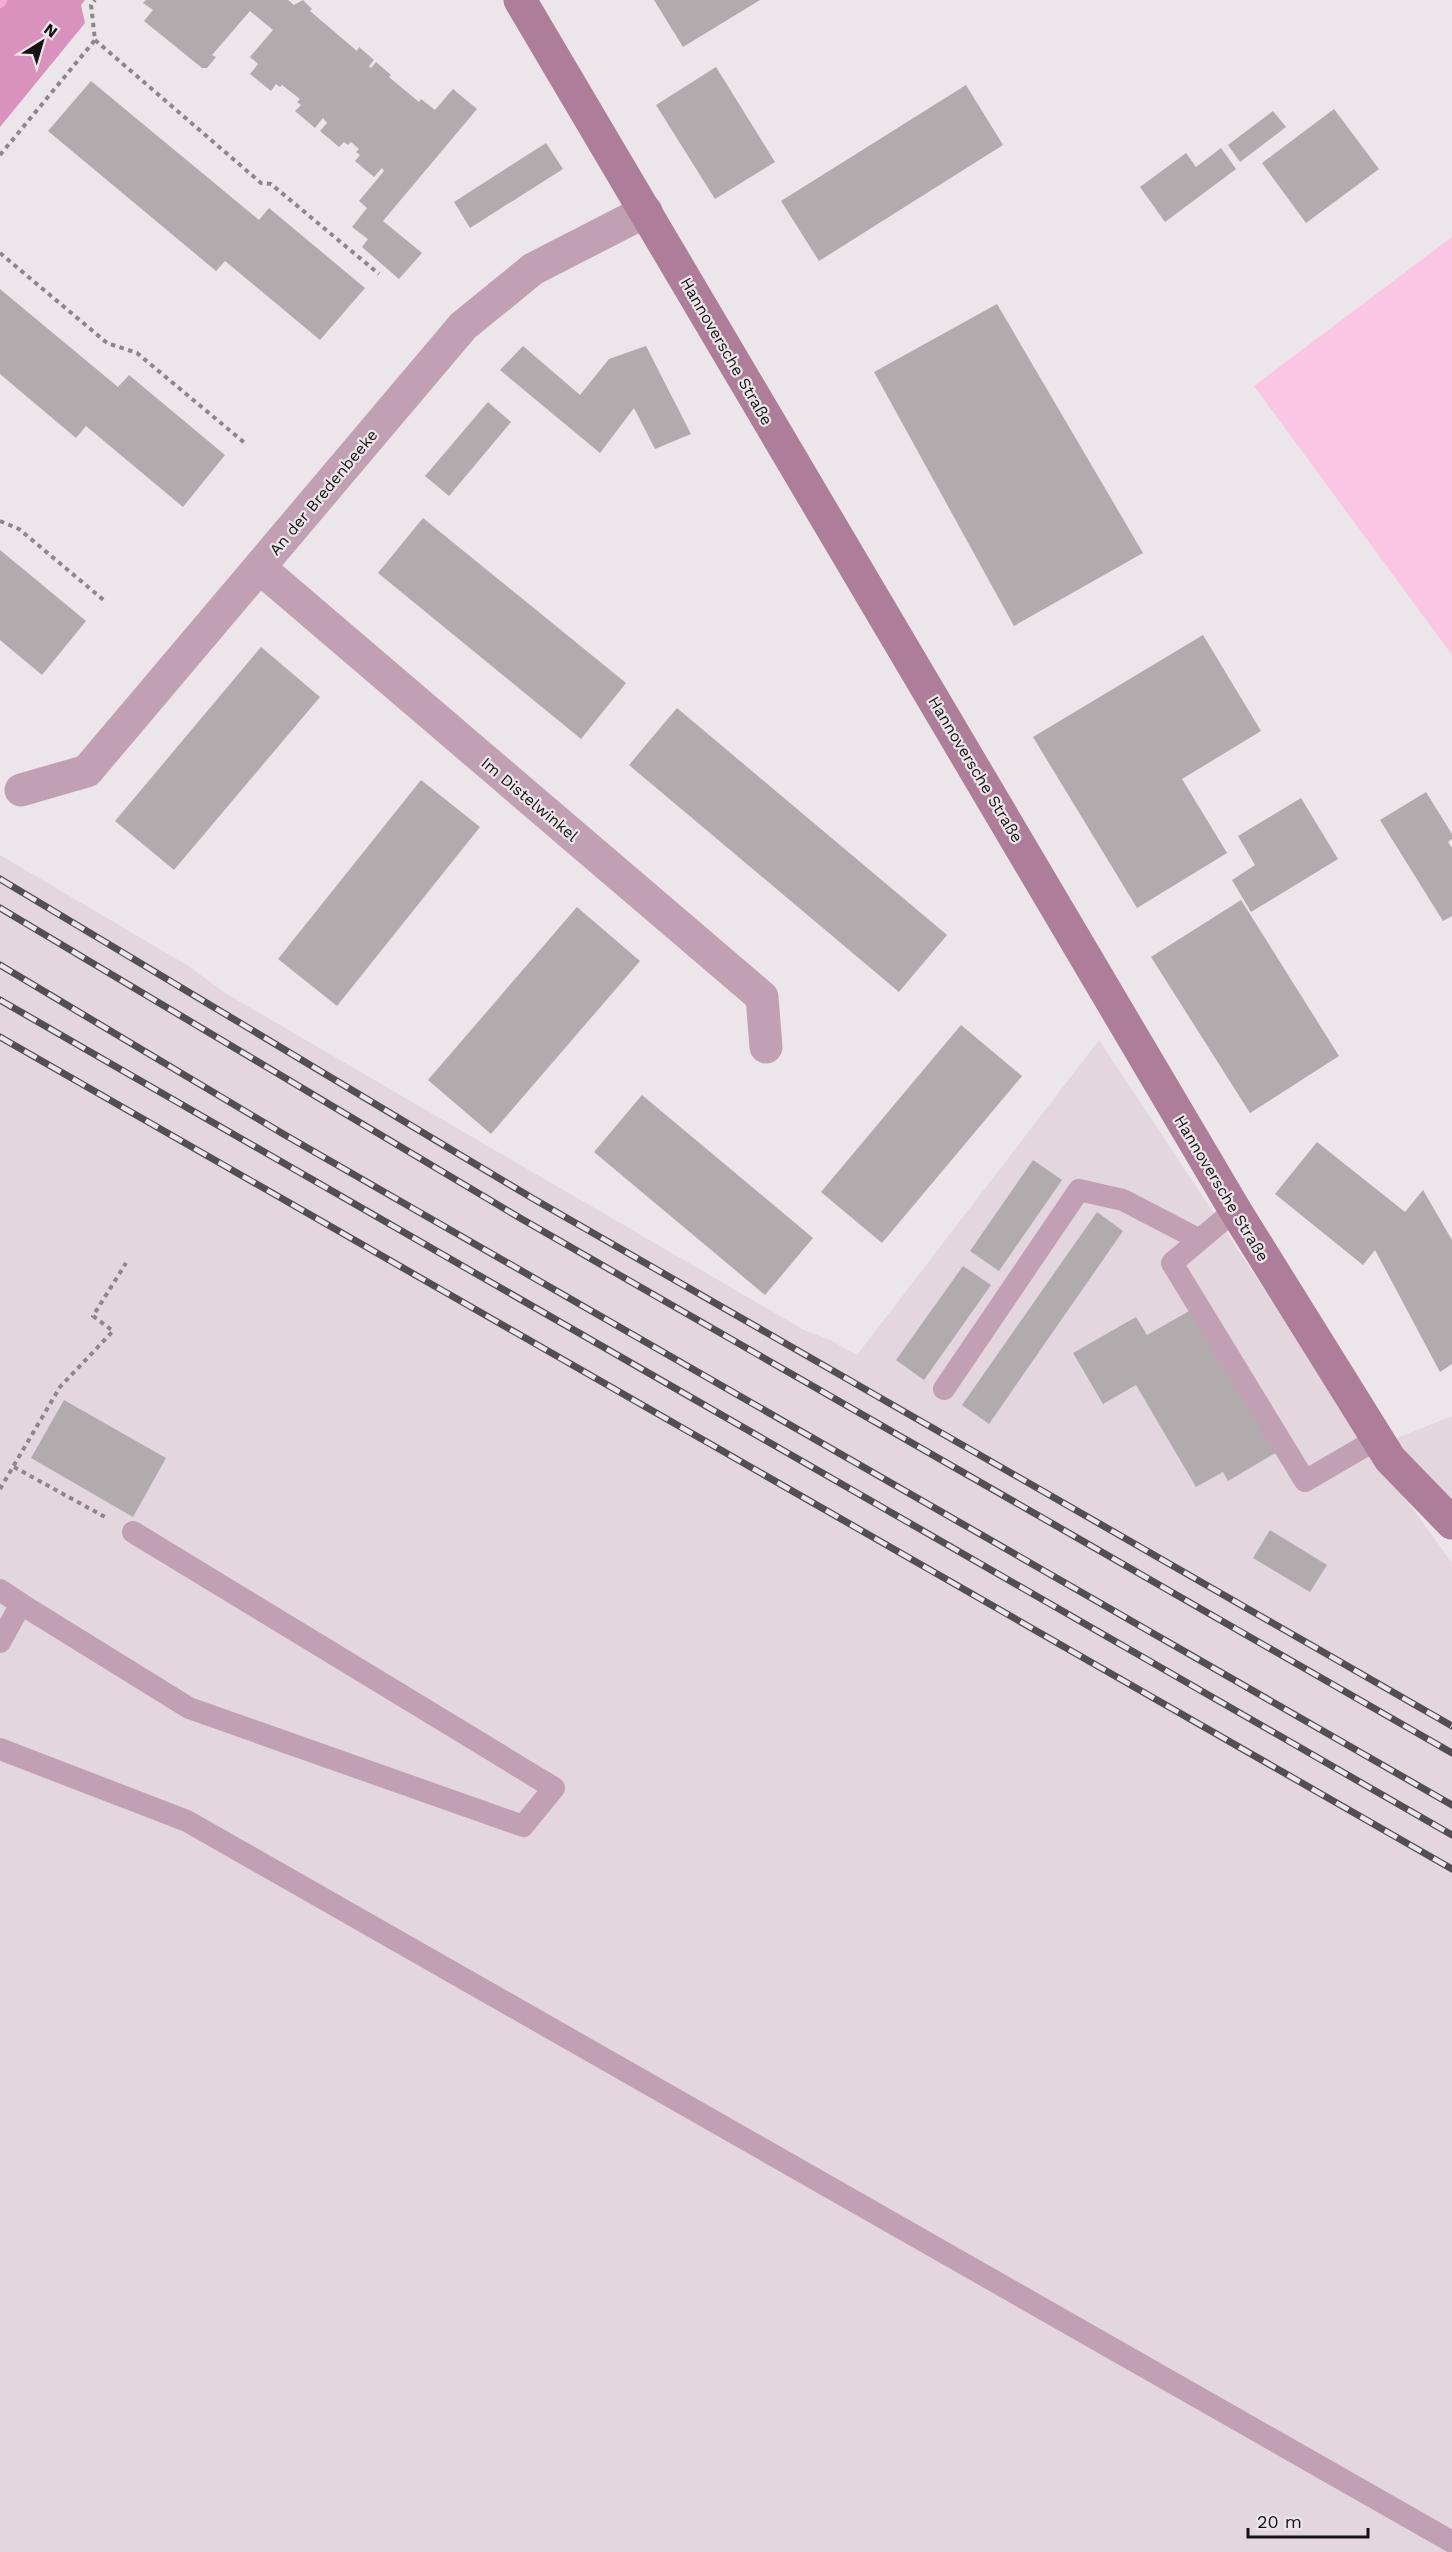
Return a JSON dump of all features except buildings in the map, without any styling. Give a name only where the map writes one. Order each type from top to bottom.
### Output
[{"type":"street","name":"Hannoversche Straße","points":[[520,0],[646,211],[846,556],[971,760],[1235,1210],[1390,1459],[1452,1523]]},
{"type":"street","name":"An der Bredenbeeke","points":[[21,790],[87,771],[463,326],[533,269],[646,211]]},
{"type":"street","name":"Im Distelwinkel","points":[[260,568],[762,996],[766,1047]]},
{"type":"lane","points":[[944,1389],[1079,1190],[1122,1200],[1198,1239]]},
{"type":"lane","points":[[1235,1210],[1172,1263],[1305,1481],[1377,1439]]},
{"type":"lane","points":[[0,1590],[189,1708],[523,1826],[554,1788],[133,1532]]},
{"type":"lane","points":[[0,1642],[21,1604]]},
{"type":"lane","points":[[0,1749],[187,1821],[1452,2542]]},
{"type":"path","points":[[95,0],[91,5],[95,40],[261,183],[271,184],[379,274]]},
{"type":"path","points":[[0,155],[95,40]]},
{"type":"path","points":[[0,253],[107,343],[137,353],[246,444]]},
{"type":"path","points":[[0,521],[19,529],[106,602]]},
{"type":"path","points":[[0,1489],[60,1387],[114,1331],[93,1316],[126,1263]]},
{"type":"path","points":[[14,1467],[133,1532]]},
{"type":"shaded area","points":[[0,0],[85,0],[81,5],[85,23],[0,127]]},
{"type":"shaded area","points":[[1452,237],[1452,655],[1254,386]]},
{"type":"shaded area","points":[[0,855],[190,967],[225,993],[804,1330],[830,1340],[857,1355],[1099,1040],[1370,1449],[1452,1416],[1452,1515],[1371,1451],[1452,1563],[1452,2552],[0,2552]]},
{"type":"railway","points":[[0,879],[532,1198],[1452,1726]]},
{"type":"railway","points":[[0,908],[520,1218],[1452,1753]]},
{"type":"railway","points":[[0,965],[285,1135],[1452,1805]]},
{"type":"railway","points":[[0,1000],[1452,1835]]},
{"type":"railway","points":[[0,1037],[1452,1869]]}]
